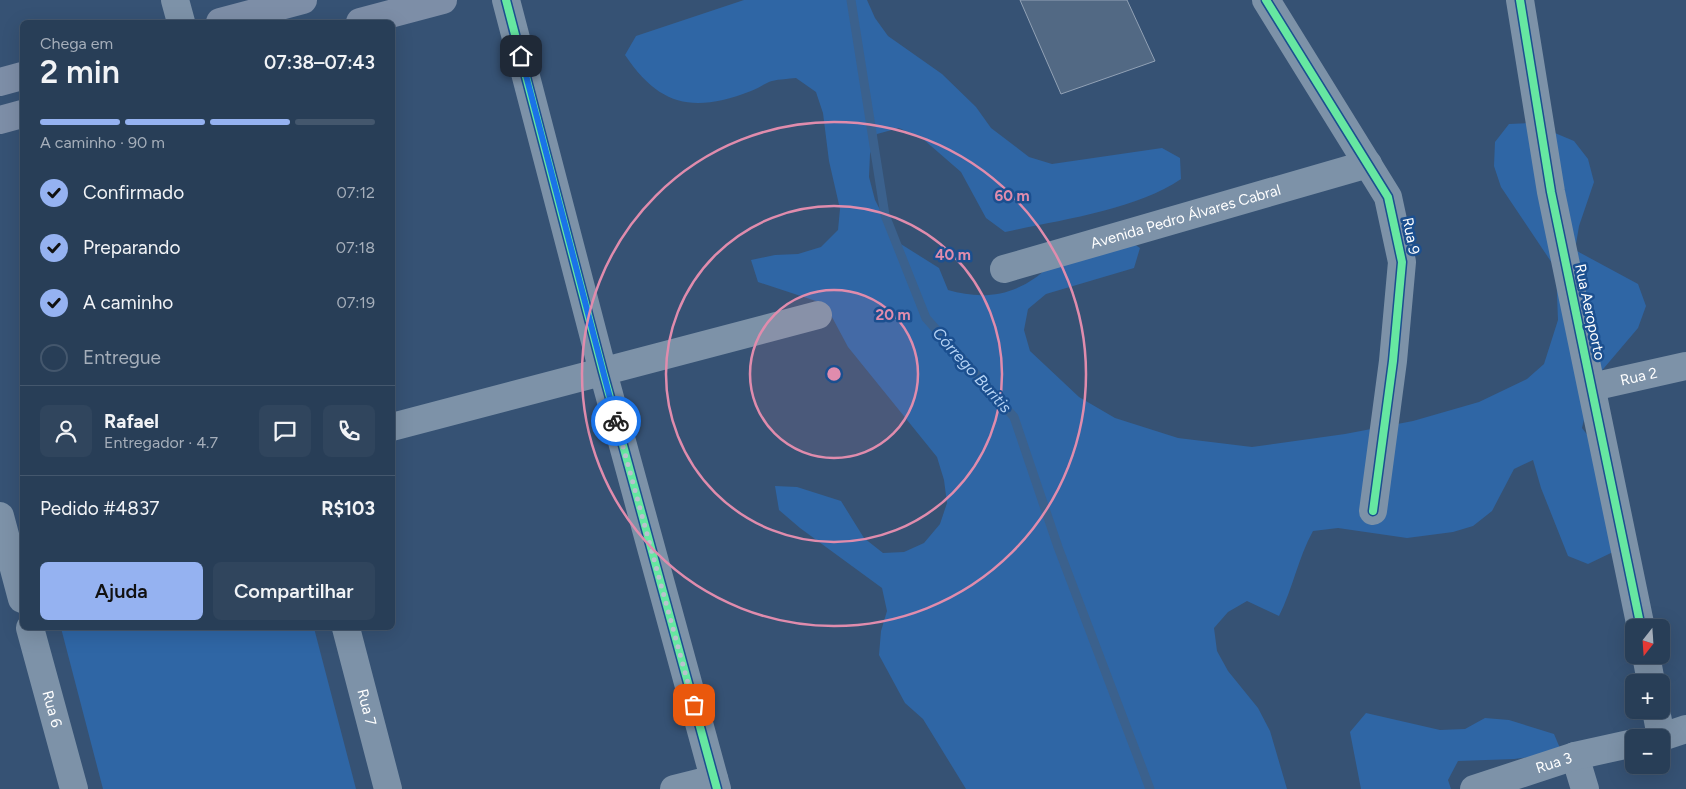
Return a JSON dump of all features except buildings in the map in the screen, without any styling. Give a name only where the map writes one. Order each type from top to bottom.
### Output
[{"type":"main road","points":[[228,20],[303,0]]},
{"type":"main road","points":[[368,20],[443,0]]},
{"type":"main road","points":[[0,82],[20,77]]},
{"type":"main road","points":[[0,120],[20,115]]},
{"type":"street","points":[[175,0],[180,20]]},
{"type":"street","points":[[506,0],[603,372],[716,784],[674,789]]},
{"type":"street","name":"Rua 9","points":[[1266,0],[1388,196],[1402,262],[1393,361],[1373,511]]},
{"type":"street","name":"Rua Aeroporto","points":[[1520,0],[1551,192],[1639,619]]},
{"type":"street","name":"Avenida Pedro Álvares Cabral","points":[[1004,269],[1368,164]]},
{"type":"street","points":[[395,426],[818,315]]},
{"type":"street","name":"Rua 2","points":[[1592,387],[1686,366]]},
{"type":"street","points":[[6,524],[20,590]]},
{"type":"street","name":"Rua 6","points":[[31,630],[74,789]]},
{"type":"street","name":"Rua 7","points":[[347,630],[388,789]]},
{"type":"street","points":[[1670,734],[1686,728]]},
{"type":"street","name":"Rua 3","points":[[1474,789],[1575,756],[1625,745]]},
{"type":"street","points":[[1575,756],[1585,789]]},
{"type":"shaded area","points":[[744,0],[867,0],[875,18],[888,36],[942,74],[976,107],[991,128],[1029,157],[1052,164],[1162,148],[1180,158],[1181,179],[1163,190],[1142,199],[1096,213],[1005,232],[986,218],[961,172],[923,139],[899,128],[877,134],[870,154],[869,177],[875,200],[896,241],[939,268],[948,290],[971,295],[1004,293],[1035,278],[1052,262],[1062,256],[1119,234],[1140,248],[1134,268],[1046,294],[1028,309],[1024,330],[1030,351],[1079,397],[1115,418],[1178,438],[1252,447],[1345,434],[1413,421],[1479,402],[1527,379],[1544,364],[1558,320],[1556,269],[1501,187],[1494,166],[1495,142],[1509,124],[1531,123],[1574,141],[1588,159],[1594,182],[1579,226],[1575,250],[1638,284],[1646,306],[1638,328],[1593,381],[1582,428],[1609,463],[1613,552],[1588,564],[1568,556],[1541,488],[1533,460],[1514,469],[1492,511],[1473,526],[1453,532],[1407,538],[1338,528],[1313,531],[1279,616],[1247,601],[1228,612],[1214,628],[1217,651],[1228,671],[1258,708],[1270,731],[1287,789],[966,789],[923,719],[905,703],[879,655],[881,631],[887,611],[882,588],[800,528],[779,510],[775,486],[797,487],[841,501],[864,538],[883,553],[904,552],[924,543],[940,524],[947,503],[944,480],[937,457],[848,347],[825,304],[758,282],[751,260],[775,255],[798,254],[821,247],[838,230],[840,209],[829,161],[823,113],[816,92],[796,78],[772,81],[731,98],[712,102],[695,103],[680,101],[665,95],[651,86],[625,55],[636,36]]},
{"type":"shaded area","points":[[62,630],[315,630],[356,789],[103,789]]},
{"type":"shaded area","points":[[1366,713],[1440,730],[1465,729],[1485,718],[1509,720],[1554,734],[1562,753],[1514,759],[1458,761],[1448,780],[1451,789],[1361,789],[1350,732]]},
{"type":"waterway","name":"Córrego Buritis","points":[[851,0],[885,215],[926,318],[1014,417],[1058,547],[1150,789]]},
{"type":"cycle path","points":[[506,0],[603,372],[717,789]]},
{"type":"cycle path","points":[[1266,0],[1388,197],[1402,262],[1393,361],[1373,511]]},
{"type":"cycle path","points":[[1520,0],[1551,192],[1639,619]]},
{"type":"way so far","points":[[616,421],[694,705]]},
{"type":"route","points":[[521,56],[616,421]]}]
